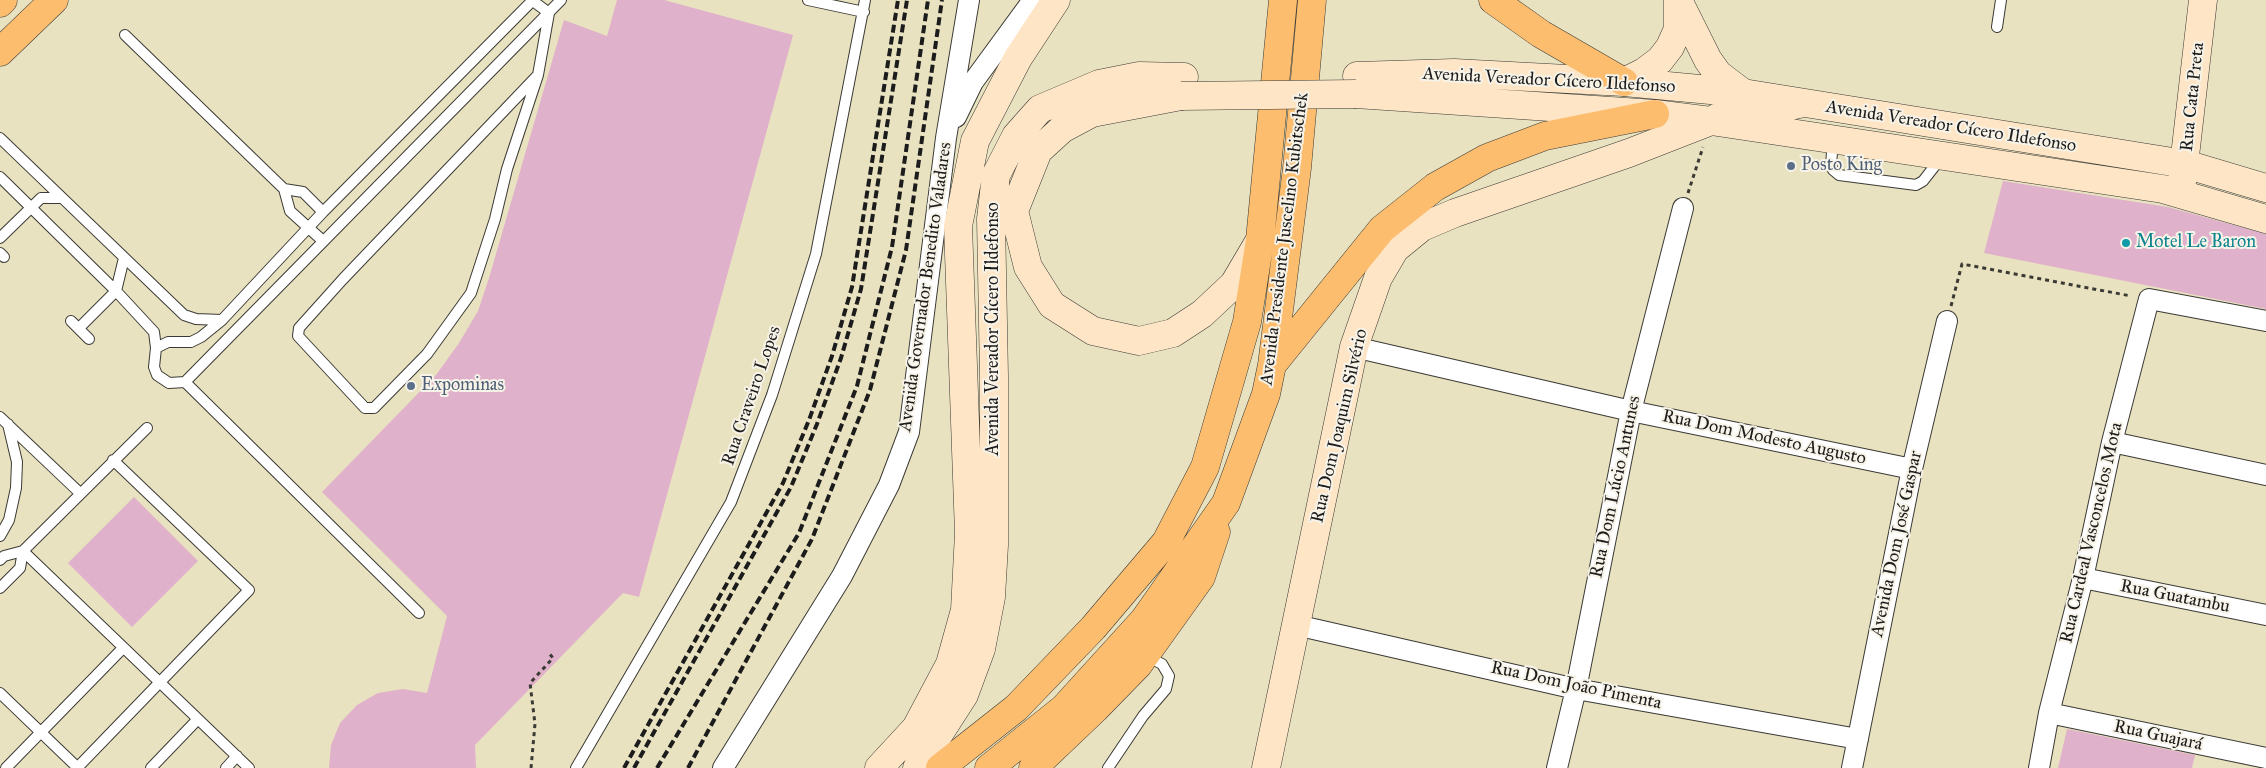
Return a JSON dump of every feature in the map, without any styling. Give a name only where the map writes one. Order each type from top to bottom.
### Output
[{"type":"main road","points":[[0,3],[3,0]]},
{"type":"main road","points":[[0,52],[54,0]]},
{"type":"main road","points":[[879,768],[916,728],[921,720],[950,664],[964,610],[969,533],[958,226],[975,140],[1018,58],[1056,0]]},
{"type":"main road","name":"Avenida Presidente Juscelino Kubitschek","points":[[940,768],[1016,708],[1093,628],[1166,542],[1205,467],[1246,322],[1260,240],[1283,0]]},
{"type":"main road","name":"Avenida Presidente Juscelino Kubitschek","points":[[989,768],[1064,708],[1144,620],[1226,503],[1266,394],[1272,365],[1297,168],[1312,0]]},
{"type":"main road","points":[[1493,0],[1541,34],[1624,82],[1644,72],[1660,60],[1670,47],[1678,29],[1678,0]]},
{"type":"main road","points":[[1678,0],[1708,60],[1718,74],[1743,93]]},
{"type":"main road","name":"Rua Cata Preta","points":[[2179,193],[2185,164],[2203,0]]},
{"type":"main road","name":"Avenida Vereador Cícero Ildefonso","points":[[1357,85],[1454,73],[1624,82],[1743,93],[2185,164],[2266,188]]},
{"type":"main road","name":"Avenida Vereador Cícero Ildefonso","points":[[917,768],[964,695],[981,649],[992,597],[994,436],[991,219],[996,175],[1016,136],[1040,109],[1099,84],[1139,76],[1183,87],[1357,85],[1655,114],[1708,130],[1759,128],[2179,193],[2266,219]]},
{"type":"main road","name":"Avenida Vereador Cícero Ildefonso","points":[[1183,87],[1092,113],[1062,129],[1038,150],[1014,211],[1028,267],[1052,305],[1093,331],[1138,340],[1173,333],[1202,314],[1234,284],[1260,240]]},
{"type":"main road","points":[[1708,130],[1731,110],[1772,110],[1803,103]]},
{"type":"main road","points":[[1272,365],[1382,229],[1435,187],[1487,158],[1545,136],[1655,114]]},
{"type":"main road","name":"Rua Dom Joaquim Silvério","points":[[1266,768],[1354,347],[1378,278],[1395,249],[1422,227],[1455,213],[1629,153],[1708,130]]},
{"type":"main road","points":[[1034,765],[1138,665],[1201,577],[1226,503]]},
{"type":"street","name":"Avenida Governador Benedito Valadares","points":[[724,768],[842,576],[889,485],[909,432],[946,138],[969,0]]},
{"type":"street","points":[[946,138],[973,82],[1033,0]]},
{"type":"street","name":"Rua Dom Lúcio Antunes","points":[[1557,768],[1576,688],[1631,411],[1683,208]]},
{"type":"street","points":[[2149,299],[2266,322]]},
{"type":"street","name":"Rua Cardeal Vasconcelos Mota","points":[[2039,768],[2049,714],[2083,578],[2112,442],[2149,299]]},
{"type":"street","name":"Avenida Dom José Gaspar","points":[[1852,768],[1912,469],[1947,321]]},
{"type":"street","name":"Rua Dom Modesto Augusto","points":[[1354,347],[1631,411],[1912,469]]},
{"type":"street","points":[[2112,442],[2266,475]]},
{"type":"street","name":"Rua Guatambu","points":[[2083,578],[2266,615]]},
{"type":"street","name":"Rua Dom João Pimenta","points":[[1296,625],[1576,688],[1858,739]]},
{"type":"street","name":"Rua Guajará","points":[[2049,714],[2266,758]]},
{"type":"lane","points":[[156,348],[168,342],[190,342],[201,337],[222,320],[307,228],[533,0],[549,13]]},
{"type":"lane","points":[[0,176],[116,291],[154,332],[156,348],[154,367],[157,376],[169,383],[185,382],[561,0]]},
{"type":"lane","points":[[808,0],[864,12]]},
{"type":"lane","name":"Rua Craveiro Lopes","points":[[576,768],[731,502],[772,395],[816,254],[865,0]]},
{"type":"lane","points":[[1997,27],[2001,0]]},
{"type":"lane","points":[[538,75],[343,279],[299,328],[298,336],[365,408],[374,408],[427,354],[471,293],[495,219],[507,169],[538,75],[549,13]]},
{"type":"lane","points":[[126,35],[284,189],[290,211],[323,241]]},
{"type":"lane","points":[[0,138],[60,198],[184,315],[196,319],[222,320]]},
{"type":"lane","points":[[284,189],[303,192],[323,212]]},
{"type":"lane","points":[[0,238],[41,198],[60,198]]},
{"type":"lane","points":[[79,328],[116,291],[124,258]]},
{"type":"lane","points":[[70,321],[89,339]]},
{"type":"lane","points":[[185,382],[419,613]]},
{"type":"lane","points":[[0,416],[80,493]]},
{"type":"lane","points":[[0,536],[9,520],[16,488],[17,462],[8,424]]},
{"type":"lane","points":[[0,560],[4,556],[23,551],[147,428]]},
{"type":"lane","points":[[0,693],[77,768],[249,590],[113,460]]},
{"type":"lane","points":[[0,588],[20,568],[23,551]]},
{"type":"lane","points":[[23,551],[249,768]]},
{"type":"lane","points":[[6,768],[123,648]]},
{"type":"lane","points":[[1108,768],[1142,716],[1166,689],[1169,676],[1162,664],[1152,659],[1138,665]]},
{"type":"lane","points":[[151,768],[198,719]]},
{"type":"lane","points":[[226,768],[237,756]]},
{"type":"path","points":[[1683,208],[1708,130]]},
{"type":"path","points":[[1947,321],[1962,264],[2149,299]]},
{"type":"path","points":[[532,768],[535,724],[530,683],[554,658],[548,652]]},
{"type":"building","points":[[617,0],[664,0],[793,35],[639,597],[623,593],[475,745],[476,768],[329,768],[331,745],[340,723],[357,705],[378,693],[403,689],[427,693],[447,616],[322,492],[436,375],[459,343],[478,311],[489,278],[564,20],[607,36]]},
{"type":"building","name":"Motel Le Baron","points":[[2003,181],[2168,207],[2266,234],[2266,309],[1984,253]]},
{"type":"building","points":[[134,497],[198,561],[132,627],[68,563]]},
{"type":"building","points":[[2067,729],[2195,755],[2192,768],[2058,768]]},
{"type":"railway","points":[[624,768],[783,483],[809,420],[832,356],[852,287],[898,0]]},
{"type":"railway","points":[[634,768],[791,487],[841,358],[861,289],[907,0]]},
{"type":"railway","points":[[657,768],[799,533],[857,386],[892,247],[928,0]]},
{"type":"railway","points":[[688,768],[812,539],[870,390],[906,250],[942,0]]},
{"type":"place","name":"Posto King","points":[[1791,166]]},
{"type":"place","name":"Motel Le Baron","points":[[2126,243]]},
{"type":"place","name":"Expominas","points":[[411,386]]}]
